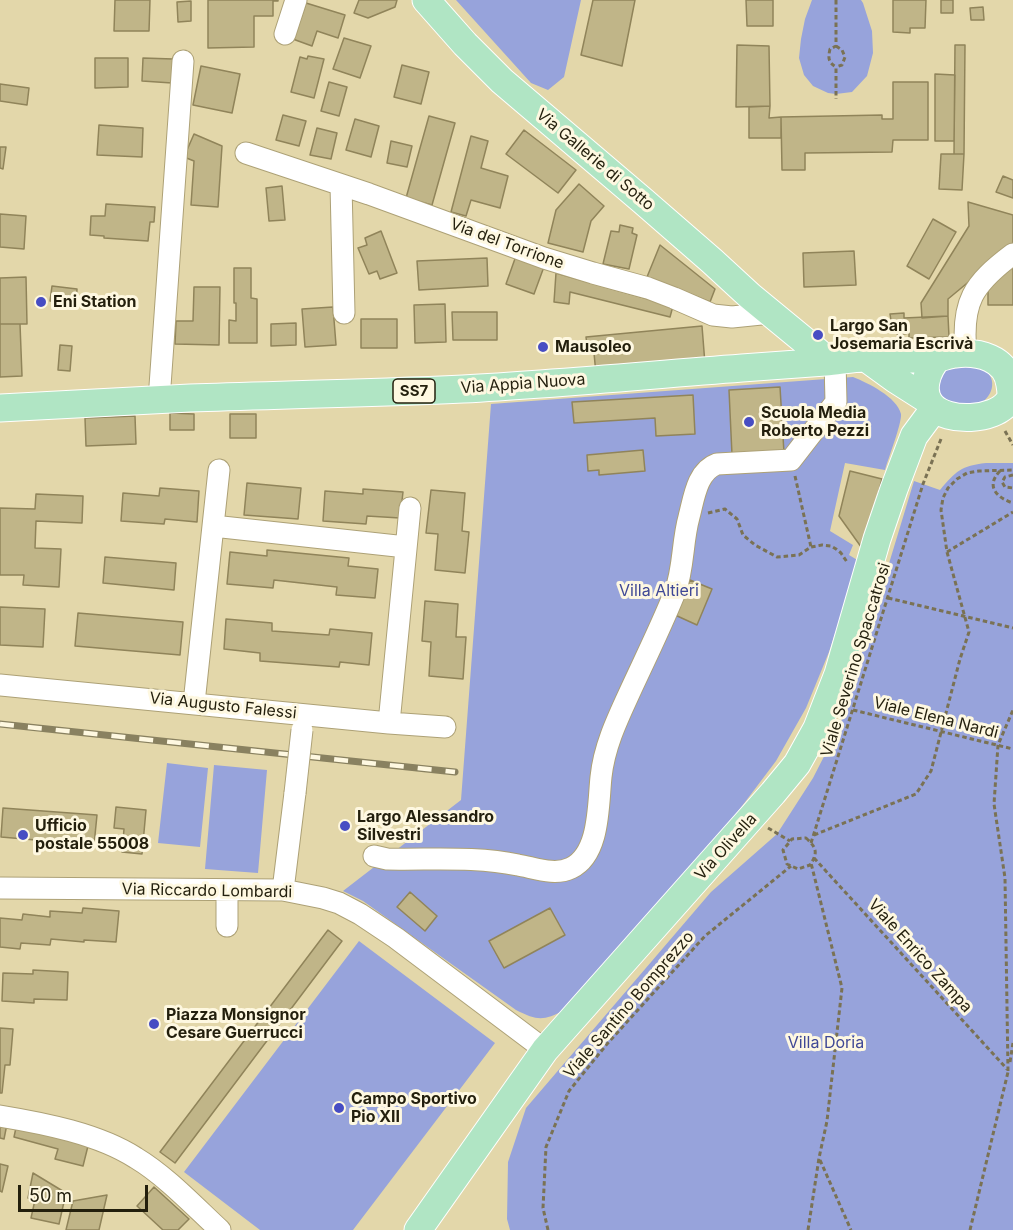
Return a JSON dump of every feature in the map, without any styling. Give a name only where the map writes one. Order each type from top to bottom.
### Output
[{"type":"main road","name":"Via Gallerie di Sotto","points":[[426,0],[502,81],[771,313]]},
{"type":"main road","points":[[771,313],[832,361]]},
{"type":"main road","points":[[866,358],[938,408],[972,418],[1006,414],[1007,403],[1011,397],[1008,366],[985,356],[966,353],[938,358],[931,366],[925,388],[938,408]]},
{"type":"main road","name":"Via Appia Nuova","points":[[0,408],[465,389],[866,358],[938,358]]},
{"type":"main road","name":"Via Olivella","points":[[418,1230],[545,1050],[752,818],[797,764],[817,728],[838,674],[894,489],[914,436],[938,408]]},
{"type":"street","points":[[285,34],[296,0]]},
{"type":"street","points":[[159,400],[183,61]]},
{"type":"street","name":"Via del Torrione","points":[[246,153],[544,258],[654,290],[713,315],[732,317],[771,313]]},
{"type":"street","points":[[341,185],[344,313]]},
{"type":"street","points":[[966,353],[964,331],[967,308],[981,281],[1013,254]]},
{"type":"street","points":[[374,856],[387,859],[485,861],[550,871],[564,871],[580,862],[594,836],[602,769],[609,741],[676,590],[682,566],[686,530],[700,478],[710,466],[717,464],[791,460],[836,402],[832,361]]},
{"type":"street","points":[[194,703],[219,470]]},
{"type":"street","points":[[389,723],[410,508]]},
{"type":"street","points":[[213,526],[406,547]]},
{"type":"street","name":"Via Augusto Falessi","points":[[0,685],[194,703],[303,722],[389,723],[445,727]]},
{"type":"street","points":[[284,890],[303,722]]},
{"type":"street","name":"Via Riccardo Lombardi","points":[[0,888],[284,890],[324,898],[339,903],[389,932],[545,1050]]},
{"type":"street","points":[[227,890],[227,926]]},
{"type":"street","points":[[0,1116],[29,1121],[118,1147],[158,1174],[220,1230]]},
{"type":"path","points":[[836,0],[836,46]]},
{"type":"path","points":[[836,46],[830,49],[828,57],[830,63],[836,67]]},
{"type":"path","points":[[836,46],[845,57],[842,65],[836,67]]},
{"type":"path","points":[[836,67],[836,99]]},
{"type":"path","name":"Viale Severino Spaccatrosi","points":[[811,843],[923,484],[938,408]]},
{"type":"path","points":[[791,460],[811,547]]},
{"type":"path","points":[[1002,470],[995,478],[994,489],[1000,497],[1013,503]]},
{"type":"path","points":[[814,835],[915,794],[932,771],[969,632],[947,552],[941,510],[943,498],[948,488],[967,473],[1013,470]]},
{"type":"path","points":[[1013,475],[1005,477],[1002,482],[1005,487],[1013,488]]},
{"type":"path","points":[[686,530],[706,513],[725,508],[737,519],[743,535],[755,545],[777,557],[799,555],[811,547],[831,546],[845,558],[850,568],[867,576]]},
{"type":"path","points":[[947,552],[1013,512]]},
{"type":"path","points":[[888,598],[1013,628]]},
{"type":"path","name":"Viale Elena Nardi","points":[[853,710],[1013,749]]},
{"type":"path","points":[[1008,1071],[1005,878],[994,804],[998,745],[1013,710]]},
{"type":"path","points":[[777,834],[790,841]]},
{"type":"path","points":[[806,838],[811,843],[814,845],[815,856],[810,866],[798,869],[787,864],[783,850],[792,839],[806,838]]},
{"type":"path","name":"Viale Enrico Zampa","points":[[814,858],[1008,1071]]},
{"type":"path","points":[[808,1230],[827,1122],[842,987],[811,863]]},
{"type":"path","name":"Viale Santino Bomprezzo","points":[[548,1230],[543,1208],[546,1147],[569,1091],[607,1044],[705,936],[791,866]]},
{"type":"path","points":[[970,1230],[1013,1043]]},
{"type":"path","points":[[819,1158],[851,1230]]},
{"type":"green space","points":[[456,0],[581,0],[564,77],[548,90],[531,83]]},
{"type":"green space","points":[[812,0],[861,0],[863,3],[872,31],[873,53],[867,76],[852,92],[828,93],[813,86],[804,75],[799,58],[801,39]]},
{"type":"green space","points":[[973,365],[990,375],[991,391],[985,400],[975,405],[968,405],[940,396],[937,391],[942,373]]},
{"type":"green space","name":"Villa Altieri","points":[[853,377],[888,396],[898,408],[901,419],[885,470],[845,463],[830,531],[853,545],[849,555],[859,561],[829,652],[806,708],[776,761],[733,818],[565,1010],[546,1018],[535,1018],[516,1010],[363,901],[343,891],[461,800],[491,404]]},
{"type":"green space","name":"Villa Doria","points":[[986,463],[1013,463],[1013,1230],[510,1230],[507,1219],[508,1162],[526,1108],[711,892],[777,834],[813,778],[840,725],[914,481],[940,490],[960,470]]},
{"type":"green space","points":[[167,763],[208,768],[200,847],[158,843]]},
{"type":"green space","points":[[214,765],[267,770],[258,873],[205,869]]},
{"type":"green space","name":"Campo Sportivo Pio XII","points":[[359,941],[495,1043],[353,1230],[260,1230],[184,1172]]},
{"type":"building","points":[[115,0],[150,0],[149,31],[114,31]]},
{"type":"building","points":[[208,0],[278,1],[273,1],[273,16],[254,16],[254,47],[208,48]]},
{"type":"building","points":[[359,0],[397,0],[395,7],[368,18],[354,13]]},
{"type":"building","points":[[593,0],[635,0],[622,66],[581,55]]},
{"type":"building","points":[[746,0],[773,0],[773,26],[747,26]]},
{"type":"building","points":[[893,0],[926,0],[925,28],[910,28],[910,33],[893,32]]},
{"type":"building","points":[[941,0],[953,0],[953,13],[941,13]]},
{"type":"building","points":[[191,1],[191,21],[178,22],[177,2]]},
{"type":"building","points":[[306,3],[345,15],[338,38],[317,31],[312,46],[290,38]]},
{"type":"building","points":[[983,7],[984,20],[971,20],[970,8]]},
{"type":"building","points":[[344,38],[371,46],[360,78],[333,69]]},
{"type":"building","points":[[737,45],[769,46],[770,106],[736,107]]},
{"type":"building","points":[[955,45],[965,45],[964,154],[954,154]]},
{"type":"building","points":[[308,56],[324,59],[314,98],[291,92],[300,57],[307,59]]},
{"type":"building","points":[[95,58],[128,58],[128,87],[95,88]]},
{"type":"building","points":[[143,58],[173,59],[172,83],[142,81]]},
{"type":"building","points":[[402,65],[429,72],[421,104],[394,97]]},
{"type":"building","points":[[201,66],[240,74],[232,113],[193,105]]},
{"type":"building","points":[[935,74],[955,75],[954,141],[935,141]]},
{"type":"building","points":[[329,82],[347,87],[339,116],[321,111]]},
{"type":"building","points":[[893,82],[928,82],[928,140],[893,140],[892,152],[805,153],[805,170],[782,170],[781,117],[882,115],[882,119],[893,119]]},
{"type":"building","points":[[0,84],[29,88],[27,105],[0,101]]},
{"type":"building","points":[[770,106],[769,118],[781,117],[781,138],[749,138],[749,107]]},
{"type":"building","points":[[283,115],[306,121],[299,146],[276,140]]},
{"type":"building","points":[[429,116],[455,123],[432,205],[406,198]]},
{"type":"building","points":[[355,119],[379,126],[371,157],[346,150]]},
{"type":"building","points":[[99,125],[143,128],[142,157],[97,155]]},
{"type":"building","points":[[317,128],[337,133],[331,159],[310,155]]},
{"type":"building","points":[[524,130],[576,170],[558,193],[506,154]]},
{"type":"building","points":[[194,134],[222,146],[218,207],[191,205],[194,161],[184,157]]},
{"type":"building","points":[[471,136],[488,141],[481,168],[508,176],[500,208],[471,200],[466,216],[451,212]]},
{"type":"building","points":[[391,141],[412,146],[407,167],[387,163]]},
{"type":"building","points":[[0,147],[6,147],[3,169],[0,168]]},
{"type":"building","points":[[941,154],[964,154],[962,190],[939,189]]},
{"type":"building","points":[[1003,176],[1013,180],[1013,198],[996,192]]},
{"type":"building","points":[[579,184],[604,206],[591,221],[583,252],[548,243],[556,210]]},
{"type":"building","points":[[282,186],[285,220],[269,221],[266,188]]},
{"type":"building","points":[[968,202],[1013,215],[1013,245],[948,299],[948,316],[922,318],[921,303],[969,226]]},
{"type":"building","points":[[106,204],[155,207],[154,222],[150,222],[148,241],[90,235],[91,216],[105,216]]},
{"type":"building","points":[[0,214],[26,216],[24,249],[0,247]]},
{"type":"building","points":[[933,219],[956,232],[929,279],[907,266]]},
{"type":"building","points":[[620,225],[633,228],[632,233],[637,235],[629,269],[603,264],[611,231],[619,232]]},
{"type":"building","points":[[381,231],[397,273],[380,279],[377,271],[369,274],[358,248],[367,245],[365,238]]},
{"type":"building","points":[[660,245],[715,289],[710,302],[647,277]]},
{"type":"building","points":[[854,251],[856,285],[804,287],[803,253]]},
{"type":"building","points":[[517,253],[545,264],[534,294],[506,284]]},
{"type":"building","points":[[487,258],[488,286],[419,290],[417,261]]},
{"type":"building","points":[[1013,267],[1013,305],[988,305],[988,286]]},
{"type":"building","points":[[234,268],[251,268],[251,298],[257,299],[257,343],[229,343],[229,320],[236,321]]},
{"type":"building","points":[[556,273],[673,306],[670,317],[570,292],[569,304],[554,302]]},
{"type":"building","points":[[26,277],[27,324],[0,324],[0,278]]},
{"type":"building","points":[[52,286],[77,289],[76,303],[50,301]]},
{"type":"building","points":[[194,287],[220,287],[219,345],[175,344],[176,321],[193,321]]},
{"type":"building","points":[[445,304],[446,342],[415,343],[414,305]]},
{"type":"building","points":[[333,307],[336,345],[305,347],[302,309]]},
{"type":"building","points":[[452,312],[497,312],[497,340],[453,340]]},
{"type":"building","points":[[904,313],[904,318],[948,316],[949,337],[909,338],[909,333],[898,335],[892,327],[890,314]]},
{"type":"building","points":[[361,319],[397,319],[397,348],[361,348]]},
{"type":"building","points":[[296,323],[296,345],[271,346],[271,324]]},
{"type":"building","points":[[0,324],[20,324],[22,376],[0,377]]},
{"type":"building","points":[[702,326],[705,364],[596,374],[594,353],[588,353],[586,337]]},
{"type":"building","points":[[60,345],[72,346],[70,371],[58,370]]},
{"type":"building","points":[[780,387],[784,453],[732,455],[729,390]]},
{"type":"building","points":[[693,395],[695,434],[656,436],[655,418],[574,423],[572,402]]},
{"type":"building","points":[[170,413],[194,414],[194,430],[170,430]]},
{"type":"building","points":[[230,414],[256,414],[256,438],[230,438]]},
{"type":"building","points":[[135,416],[136,444],[86,446],[85,418]]},
{"type":"building","points":[[643,450],[645,471],[599,475],[599,470],[588,471],[587,455]]},
{"type":"building","points":[[850,471],[882,479],[864,551],[839,516]]},
{"type":"building","points":[[247,483],[301,488],[298,519],[244,515]]},
{"type":"building","points":[[160,488],[199,491],[197,522],[165,519],[164,524],[121,521],[123,493],[159,496]]},
{"type":"building","points":[[363,489],[403,492],[400,518],[367,516],[366,524],[323,521],[325,491],[363,494]]},
{"type":"building","points":[[431,490],[465,493],[462,531],[469,532],[465,573],[435,570],[438,534],[426,533]]},
{"type":"building","points":[[36,494],[83,496],[82,523],[36,521],[35,548],[61,549],[59,587],[23,585],[24,575],[0,575],[0,508],[35,509]]},
{"type":"building","points":[[267,550],[349,558],[348,566],[378,569],[375,598],[336,595],[337,587],[274,580],[273,588],[227,584],[230,552],[267,556]]},
{"type":"building","points":[[105,557],[176,563],[174,590],[103,583]]},
{"type":"building","points":[[690,580],[712,589],[697,625],[675,615]]},
{"type":"building","points":[[425,601],[458,604],[456,637],[466,637],[463,679],[429,676],[431,642],[422,641]]},
{"type":"building","points":[[0,607],[45,609],[43,647],[0,645]]},
{"type":"building","points":[[78,613],[183,622],[180,655],[75,646]]},
{"type":"building","points":[[226,619],[272,623],[272,631],[329,635],[330,629],[372,633],[369,665],[340,662],[339,667],[260,661],[260,653],[224,649]]},
{"type":"building","points":[[116,807],[146,810],[142,854],[122,852],[124,829],[114,828]]},
{"type":"building","points":[[3,808],[97,815],[94,845],[1,837]]},
{"type":"building","points":[[410,892],[437,916],[425,931],[397,907]]},
{"type":"building","points":[[83,908],[119,911],[116,942],[51,939],[50,945],[21,943],[20,949],[0,947],[0,918],[22,920],[23,914],[50,917],[50,911],[82,913]]},
{"type":"building","points":[[550,908],[565,935],[504,968],[489,941]]},
{"type":"building","points":[[328,930],[342,941],[175,1163],[160,1152]]},
{"type":"building","points":[[33,970],[68,972],[67,1000],[34,999],[34,1003],[2,1001],[3,973],[33,974]]},
{"type":"building","points":[[0,1028],[13,1029],[10,1065],[5,1065],[2,1093],[0,1093]]},
{"type":"building","points":[[0,1123],[7,1124],[4,1139],[0,1138]]},
{"type":"building","points":[[17,1123],[89,1142],[83,1166],[55,1159],[58,1149],[14,1137]]},
{"type":"building","points":[[0,1164],[8,1166],[2,1192],[0,1191]]},
{"type":"building","points":[[33,1173],[66,1193],[59,1224],[31,1218],[35,1200],[28,1198]]},
{"type":"building","points":[[154,1187],[189,1219],[178,1230],[163,1230],[137,1206]]},
{"type":"building","points":[[107,1195],[99,1230],[66,1230],[73,1201]]},
{"type":"railway","points":[[0,724],[455,772]]},
{"type":"place","name":"Eni Station","points":[[41,302]]},
{"type":"place","name":"Largo San Josemaria Escrivà","points":[[818,335]]},
{"type":"place","name":"Mausoleo","points":[[543,347]]},
{"type":"place","name":"Scuola Media Roberto Pezzi","points":[[749,422]]},
{"type":"place","name":"Largo Alessandro Silvestri","points":[[345,826]]},
{"type":"place","name":"Ufficio postale 55008","points":[[23,835]]},
{"type":"place","name":"Piazza Monsignor Cesare Guerrucci","points":[[154,1024]]},
{"type":"place","name":"Campo Sportivo Pio XII","points":[[339,1108]]}]
